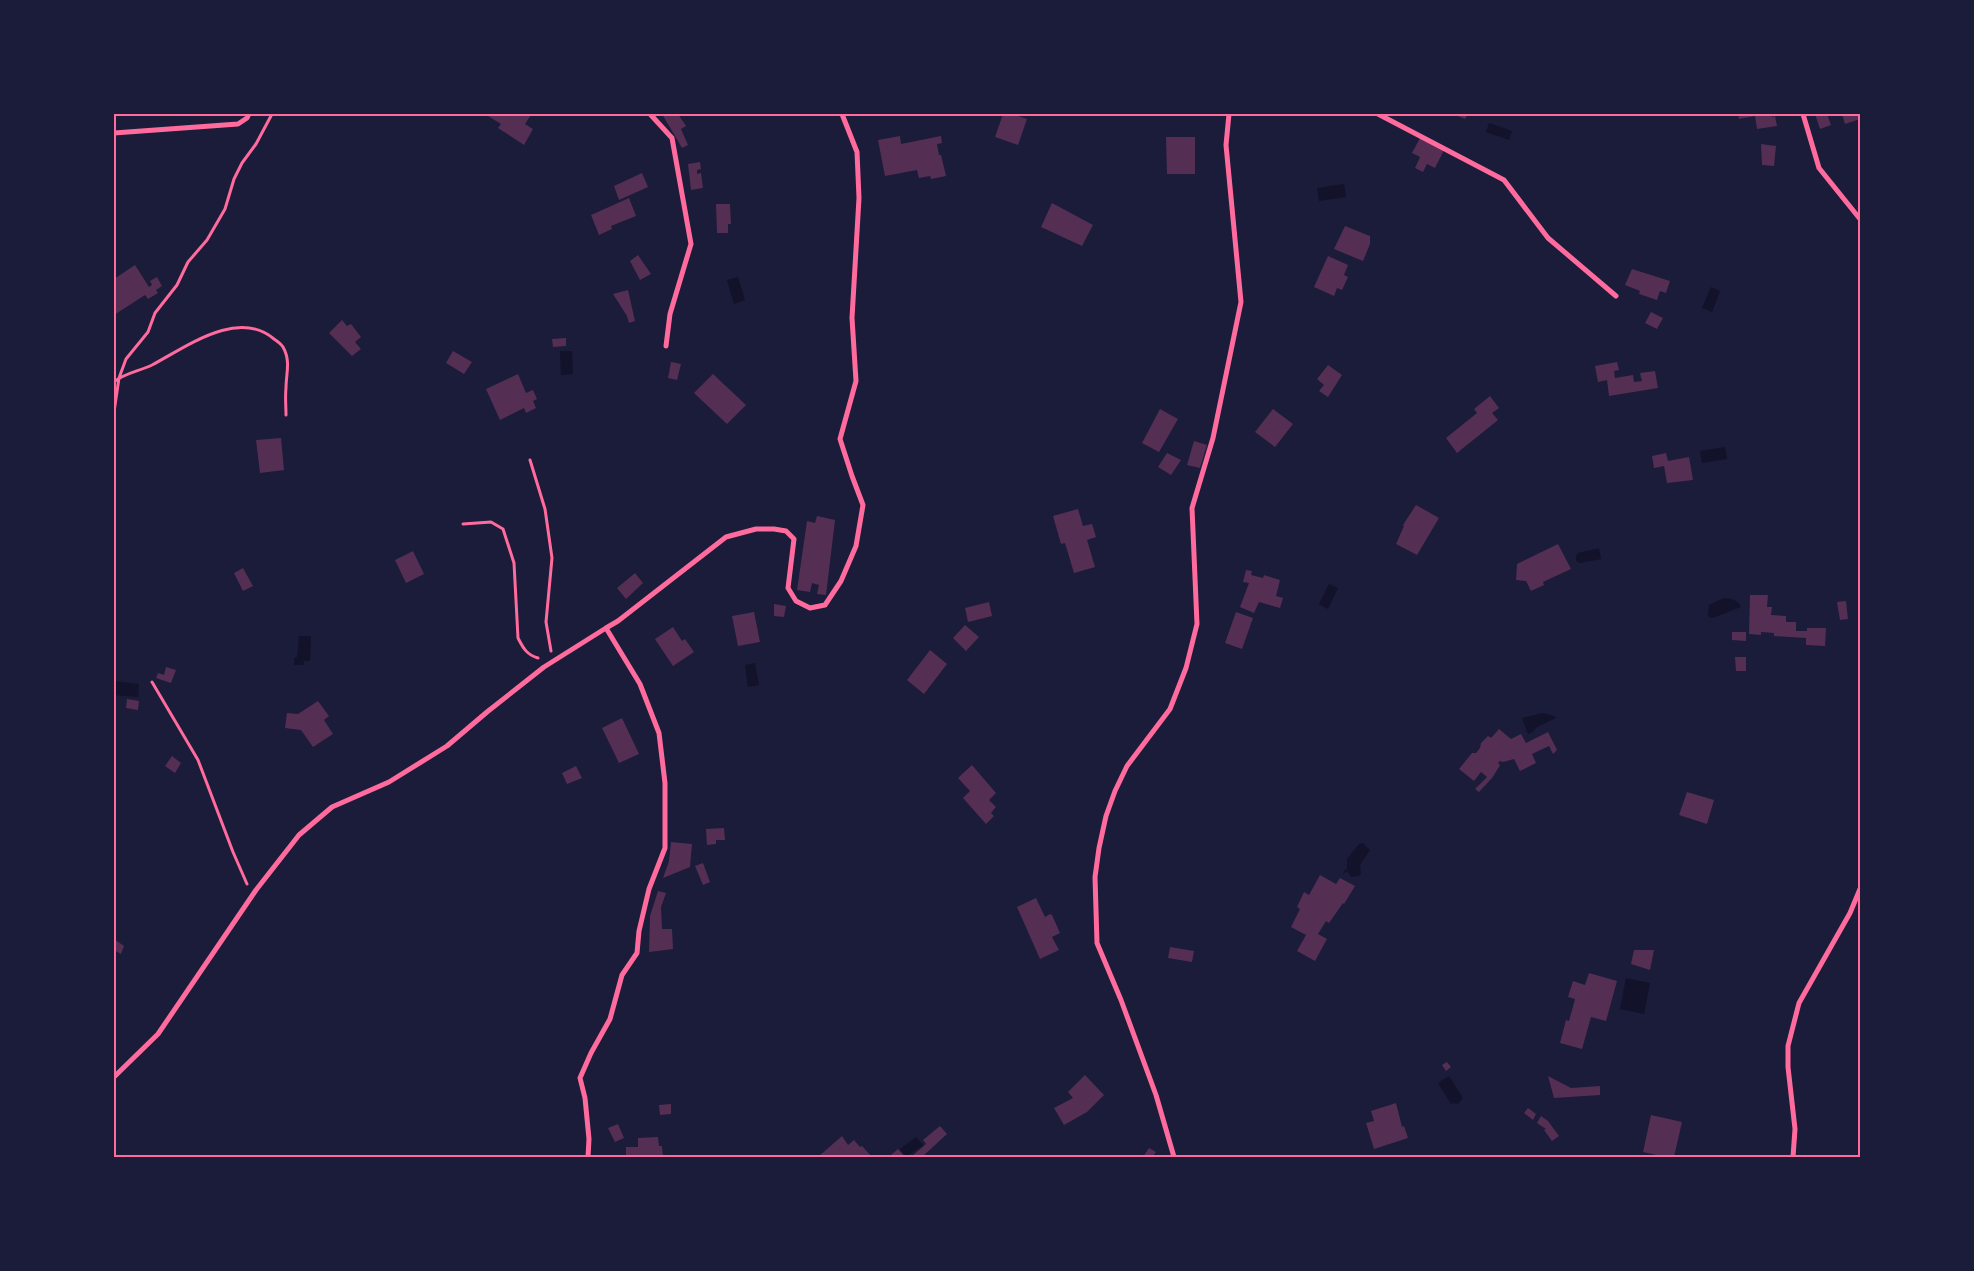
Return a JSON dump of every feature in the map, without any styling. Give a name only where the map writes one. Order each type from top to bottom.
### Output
[{"type":"street","points":[[114,133],[238,124],[247,118],[249,114]]},
{"type":"street","points":[[650,114],[672,138],[691,244],[670,314],[666,346]]},
{"type":"street","points":[[114,1077],[158,1034],[253,896],[299,835],[332,807],[389,782],[447,746],[487,712],[552,662],[640,604],[726,537],[756,529],[786,531],[794,539],[788,588],[796,600],[810,608],[825,605],[841,581],[856,546],[863,505],[840,439],[856,381],[852,318],[859,198],[857,152],[842,114]]},
{"type":"street","points":[[1174,1157],[1156,1095],[1121,1000],[1097,943],[1094,876],[1098,848],[1115,791],[1132,759],[1170,709],[1186,668],[1197,624],[1192,508],[1213,438],[1241,302],[1226,145],[1229,114]]},
{"type":"street","points":[[1378,114],[1504,180],[1548,238],[1616,296]]},
{"type":"street","points":[[1803,114],[1819,168],[1860,219]]},
{"type":"street","points":[[588,1157],[589,1139],[586,1106],[580,1078],[591,1052],[610,1019],[622,975],[636,953],[639,931],[649,890],[665,848],[665,783],[659,733],[640,684],[606,628]]},
{"type":"street","points":[[1793,1157],[1795,1130],[1788,1067],[1788,1046],[1799,1003],[1850,913],[1860,890]]},
{"type":"path","points":[[114,412],[119,378],[126,359],[148,332],[155,313],[177,285],[188,262],[207,240],[225,209],[234,179],[272,114]]},
{"type":"path","points":[[114,382],[119,378],[148,367],[193,341],[229,329],[252,327],[266,332],[283,346],[289,369],[286,385],[286,415]]},
{"type":"path","points":[[463,524],[491,522],[502,529],[514,563],[518,638],[523,648],[532,656],[552,662],[546,622],[552,558],[545,509],[530,460]]},
{"type":"path","points":[[152,682],[198,760],[233,852],[253,896]]},
{"type":"shaded area","points":[[1489,123],[1512,131],[1509,140],[1486,132]]},
{"type":"shaded area","points":[[1344,184],[1346,197],[1319,201],[1317,188]]},
{"type":"shaded area","points":[[738,277],[745,300],[734,304],[727,280]]},
{"type":"shaded area","points":[[1711,287],[1720,291],[1712,312],[1702,308]]},
{"type":"shaded area","points":[[560,351],[572,351],[573,374],[561,375]]},
{"type":"shaded area","points":[[1725,447],[1727,459],[1702,463],[1700,451]]},
{"type":"shaded area","points":[[1599,548],[1601,559],[1580,563],[1576,561],[1578,553]]},
{"type":"shaded area","points":[[1329,584],[1338,588],[1328,609],[1319,604]]},
{"type":"shaded area","points":[[1724,598],[1736,601],[1741,607],[1715,617],[1711,618],[1708,616],[1709,605]]},
{"type":"shaded area","points":[[299,636],[311,636],[310,661],[304,661],[304,665],[294,665],[294,658],[297,657]]},
{"type":"shaded area","points":[[755,663],[759,685],[748,687],[745,665]]},
{"type":"shaded area","points":[[114,681],[139,684],[138,697],[114,695]]},
{"type":"shaded area","points":[[1543,713],[1556,718],[1537,727],[1528,734],[1522,718]]},
{"type":"shaded area","points":[[1363,843],[1370,850],[1360,865],[1361,874],[1351,877],[1347,871],[1343,874],[1347,869],[1347,859],[1359,844]]},
{"type":"shaded area","points":[[1626,978],[1650,983],[1644,1014],[1620,1009]]},
{"type":"shaded area","points":[[1449,1076],[1463,1098],[1458,1104],[1451,1104],[1438,1083]]},
{"type":"shaded area","points":[[916,1137],[923,1145],[906,1157],[900,1149]]},
{"type":"building","points":[[490,114],[531,115],[525,124],[533,129],[524,145],[498,128],[501,124],[488,116]]},
{"type":"building","points":[[662,114],[678,114],[686,126],[681,129],[688,145],[682,148]]},
{"type":"building","points":[[1003,114],[1012,114],[1027,119],[1018,145],[995,137]]},
{"type":"building","points":[[1453,114],[1468,114],[1465,119]]},
{"type":"building","points":[[1738,114],[1771,114],[1772,117],[1775,116],[1777,126],[1757,129],[1755,116],[1739,119]]},
{"type":"building","points":[[1815,114],[1827,114],[1831,125],[1820,129]]},
{"type":"building","points":[[1842,114],[1860,114],[1860,119],[1845,124]]},
{"type":"building","points":[[900,136],[901,144],[941,136],[942,143],[937,144],[946,176],[931,179],[930,176],[919,178],[917,170],[885,176],[878,140]]},
{"type":"building","points":[[1166,137],[1195,137],[1195,174],[1167,174]]},
{"type":"building","points":[[1420,138],[1444,150],[1435,168],[1427,164],[1423,172],[1415,168],[1420,157],[1412,153]]},
{"type":"building","points":[[1761,144],[1776,146],[1774,166],[1762,165]]},
{"type":"building","points":[[700,162],[701,169],[697,170],[697,174],[701,173],[703,188],[691,190],[688,164]]},
{"type":"building","points":[[642,173],[648,187],[619,200],[614,186]]},
{"type":"building","points":[[629,198],[636,216],[611,226],[612,229],[599,235],[591,215]]},
{"type":"building","points":[[1052,203],[1093,225],[1082,246],[1041,227]]},
{"type":"building","points":[[716,204],[730,204],[731,224],[728,224],[728,233],[717,233]]},
{"type":"building","points":[[1345,226],[1370,236],[1370,244],[1363,261],[1334,249]]},
{"type":"building","points":[[638,255],[651,274],[640,280],[630,261]]},
{"type":"building","points":[[1328,256],[1348,265],[1344,275],[1348,277],[1342,290],[1337,288],[1334,296],[1314,287]]},
{"type":"building","points":[[135,265],[149,287],[152,285],[150,281],[157,277],[162,286],[156,290],[158,293],[148,299],[145,295],[114,315],[114,279]]},
{"type":"building","points":[[1632,269],[1670,281],[1666,293],[1660,291],[1657,300],[1639,294],[1640,291],[1625,285]]},
{"type":"building","points":[[628,290],[635,321],[629,323],[627,316],[613,294]]},
{"type":"building","points":[[1651,312],[1663,318],[1657,329],[1645,323]]},
{"type":"building","points":[[342,320],[347,326],[351,324],[361,337],[355,342],[361,349],[352,356],[329,333]]},
{"type":"building","points":[[566,338],[566,346],[553,347],[552,339]]},
{"type":"building","points":[[453,351],[472,362],[464,374],[446,363]]},
{"type":"building","points":[[671,362],[681,364],[677,380],[668,378]]},
{"type":"building","points":[[1617,362],[1619,370],[1614,371],[1615,378],[1633,375],[1634,382],[1642,381],[1640,373],[1655,371],[1658,388],[1609,396],[1607,380],[1598,382],[1595,366]]},
{"type":"building","points":[[1328,365],[1342,375],[1328,397],[1319,391],[1324,385],[1317,379]]},
{"type":"building","points":[[518,374],[526,393],[533,390],[537,399],[533,401],[536,408],[526,413],[524,408],[500,420],[486,389]]},
{"type":"building","points":[[713,374],[746,405],[727,424],[694,393]]},
{"type":"building","points":[[1490,396],[1499,408],[1492,413],[1498,420],[1457,453],[1446,438],[1477,413],[1474,409]]},
{"type":"building","points":[[1160,409],[1178,419],[1159,452],[1142,443]]},
{"type":"building","points":[[1273,409],[1293,424],[1275,447],[1255,432]]},
{"type":"building","points":[[281,438],[284,470],[260,473],[256,440]]},
{"type":"building","points":[[1194,441],[1207,445],[1200,468],[1187,465]]},
{"type":"building","points":[[1167,453],[1181,460],[1171,475],[1158,467]]},
{"type":"building","points":[[1666,453],[1668,461],[1689,457],[1693,480],[1667,483],[1664,466],[1654,468],[1652,456]]},
{"type":"building","points":[[1416,505],[1439,518],[1417,555],[1396,544],[1403,525]]},
{"type":"building","points":[[1078,509],[1083,526],[1092,524],[1096,537],[1087,540],[1095,567],[1074,573],[1065,543],[1061,544],[1053,516]]},
{"type":"building","points":[[817,516],[835,520],[826,595],[817,594],[819,585],[812,583],[810,592],[797,590],[807,521],[815,523]]},
{"type":"building","points":[[1558,544],[1571,569],[1543,582],[1544,585],[1531,591],[1526,581],[1516,580],[1517,564]]},
{"type":"building","points":[[413,551],[424,574],[406,583],[395,560]]},
{"type":"building","points":[[243,568],[253,586],[243,591],[234,573]]},
{"type":"building","points":[[1246,570],[1252,571],[1251,575],[1263,578],[1264,575],[1280,580],[1276,596],[1283,598],[1280,608],[1259,602],[1254,613],[1240,607],[1249,583],[1243,582]]},
{"type":"building","points":[[635,573],[643,583],[626,599],[617,588]]},
{"type":"building","points":[[1750,595],[1768,595],[1767,607],[1772,607],[1771,615],[1786,616],[1786,622],[1796,622],[1796,631],[1807,631],[1807,628],[1826,628],[1825,646],[1806,645],[1806,638],[1774,636],[1774,633],[1761,632],[1761,635],[1749,634]]},
{"type":"building","points":[[1846,601],[1848,619],[1840,620],[1837,602]]},
{"type":"building","points":[[989,602],[992,616],[968,622],[965,608]]},
{"type":"building","points":[[774,604],[786,606],[784,617],[774,616]]},
{"type":"building","points":[[754,612],[760,642],[738,646],[732,616]]},
{"type":"building","points":[[1236,612],[1253,618],[1242,649],[1225,643]]},
{"type":"building","points":[[965,625],[979,637],[966,651],[953,638]]},
{"type":"building","points":[[673,627],[682,641],[685,639],[694,652],[673,666],[655,639]]},
{"type":"building","points":[[1732,632],[1746,632],[1746,641],[1732,640]]},
{"type":"building","points":[[930,650],[947,664],[924,694],[907,680]]},
{"type":"building","points":[[1735,657],[1746,657],[1746,671],[1736,671]]},
{"type":"building","points":[[166,667],[176,670],[171,683],[156,678],[158,673],[164,675]]},
{"type":"building","points":[[127,699],[139,701],[138,710],[126,708]]},
{"type":"building","points":[[318,701],[329,716],[324,720],[333,734],[313,747],[301,730],[285,728],[287,713],[298,714]]},
{"type":"building","points":[[622,718],[639,754],[619,763],[602,728]]},
{"type":"building","points":[[1499,729],[1511,739],[1521,734],[1526,743],[1548,732],[1557,750],[1553,754],[1549,746],[1532,754],[1536,763],[1520,771],[1514,759],[1500,761],[1498,763],[1500,765],[1492,778],[1479,792],[1475,789],[1487,777],[1481,772],[1474,781],[1459,769],[1472,753],[1476,753],[1481,743],[1488,736],[1491,738]]},
{"type":"building","points":[[172,756],[181,763],[175,773],[165,766]]},
{"type":"building","points":[[972,765],[996,793],[989,800],[996,807],[991,813],[994,816],[986,824],[963,798],[970,791],[958,778]]},
{"type":"building","points":[[576,766],[582,778],[567,784],[562,773]]},
{"type":"building","points":[[1687,792],[1714,800],[1707,824],[1679,815]]},
{"type":"building","points":[[724,828],[725,840],[716,840],[716,844],[707,845],[706,829]]},
{"type":"building","points":[[671,842],[692,844],[690,867],[663,878],[669,861]]},
{"type":"building","points":[[703,863],[710,882],[703,885],[695,866]]},
{"type":"building","points":[[1320,875],[1336,884],[1340,878],[1355,886],[1344,904],[1329,923],[1326,921],[1318,934],[1327,939],[1315,961],[1297,951],[1306,935],[1291,927],[1300,909],[1297,907],[1304,892],[1309,895]]},
{"type":"building","points":[[658,891],[666,893],[661,907],[662,929],[672,929],[673,949],[649,952],[650,916]]},
{"type":"building","points":[[1036,898],[1045,917],[1050,914],[1052,915],[1060,933],[1052,937],[1059,950],[1040,959],[1017,907]]},
{"type":"building","points":[[114,939],[124,946],[121,954],[114,950]]},
{"type":"building","points":[[1170,947],[1194,951],[1192,962],[1168,958]]},
{"type":"building","points":[[1634,950],[1654,950],[1650,970],[1631,964]]},
{"type":"building","points":[[1589,973],[1617,981],[1606,1021],[1591,1017],[1582,1049],[1560,1043],[1566,1020],[1569,1021],[1575,999],[1568,997],[1573,981],[1585,985]]},
{"type":"building","points":[[1447,1062],[1451,1067],[1446,1071],[1442,1065]]},
{"type":"building","points":[[1085,1075],[1104,1095],[1087,1112],[1064,1125],[1054,1108],[1073,1098],[1068,1092]]},
{"type":"building","points":[[1548,1076],[1571,1088],[1600,1086],[1600,1095],[1554,1098]]},
{"type":"building","points":[[1396,1103],[1402,1127],[1404,1126],[1408,1138],[1374,1149],[1366,1123],[1374,1121],[1371,1111]]},
{"type":"building","points":[[671,1104],[671,1114],[660,1115],[659,1105]]},
{"type":"building","points":[[1528,1108],[1536,1114],[1533,1120],[1524,1113]]},
{"type":"building","points":[[1651,1115],[1682,1122],[1674,1157],[1643,1152]]},
{"type":"building","points":[[1541,1116],[1548,1121],[1559,1136],[1552,1141],[1544,1130],[1546,1129],[1537,1123]]},
{"type":"building","points":[[618,1124],[624,1138],[615,1142],[608,1128]]},
{"type":"building","points":[[940,1126],[947,1134],[922,1157],[911,1157],[926,1144],[923,1140]]},
{"type":"building","points":[[842,1136],[848,1145],[854,1140],[872,1157],[818,1157]]},
{"type":"building","points":[[658,1137],[659,1146],[662,1146],[663,1157],[626,1157],[626,1147],[638,1147],[638,1138]]},
{"type":"building","points":[[1149,1148],[1156,1152],[1152,1157],[1143,1157]]},
{"type":"building","points":[[898,1149],[905,1157],[892,1157],[891,1155]]}]
